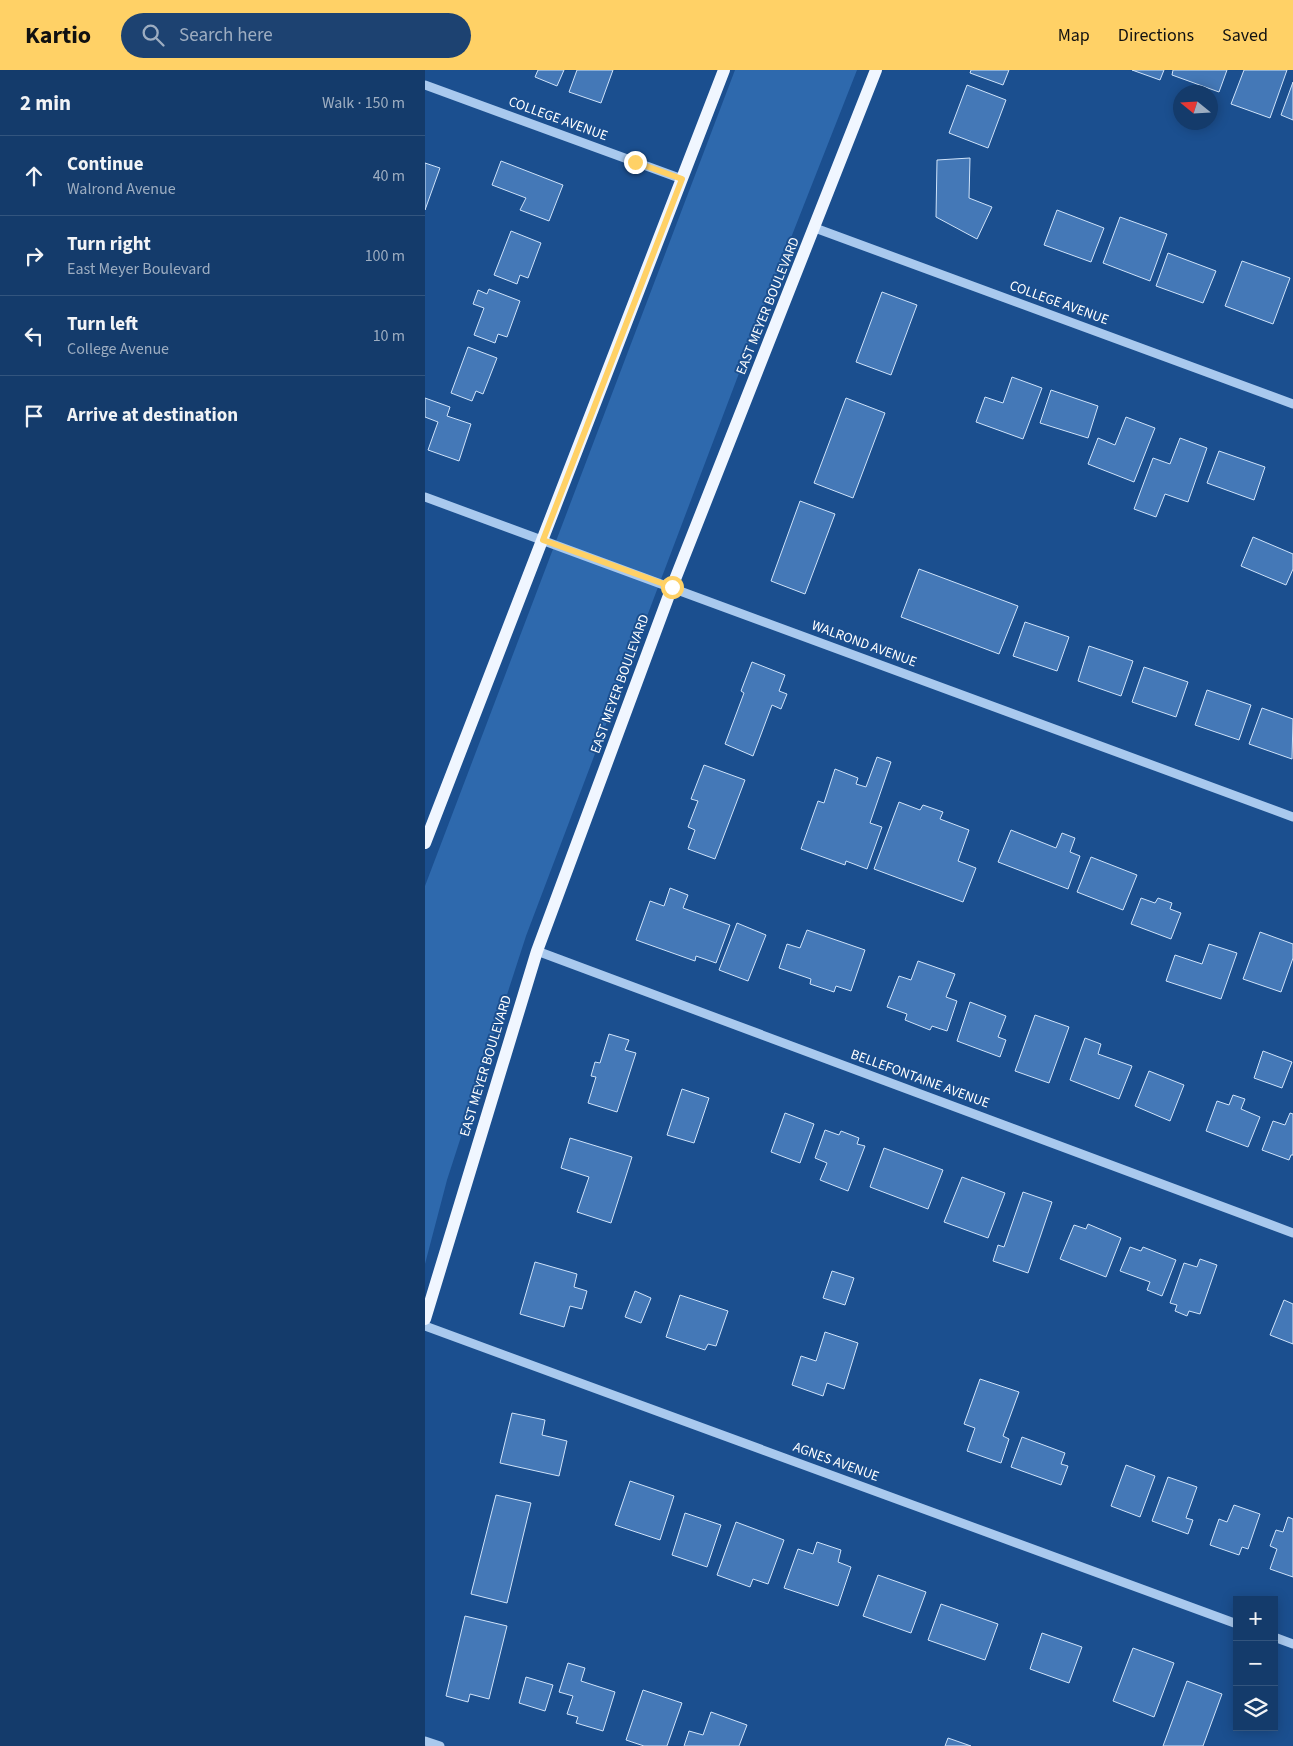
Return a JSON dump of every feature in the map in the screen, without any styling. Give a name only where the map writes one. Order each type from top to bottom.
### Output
[{"type":"main road","points":[[425,843],[724,70]]},
{"type":"main road","name":"EAST MEYER BOULEVARD","points":[[425,1319],[537,951],[672,587],[876,70]]},
{"type":"street","name":"COLLEGE AVENUE","points":[[425,85],[682,179]]},
{"type":"street","name":"COLLEGE AVENUE","points":[[815,228],[1293,404]]},
{"type":"street","name":"WALROND AVENUE","points":[[425,497],[1293,817]]},
{"type":"street","name":"BELLEFONTAINE AVENUE","points":[[537,951],[1293,1233]]},
{"type":"street","name":"AGNES AVENUE","points":[[425,1326],[1233,1623]]},
{"type":"street","points":[[1278,1638],[1293,1644]]},
{"type":"street","points":[[425,1740],[440,1746]]},
{"type":"shaded area","points":[[735,70],[857,70],[772,286],[526,936],[447,1180],[425,1264],[425,886]]},
{"type":"building","points":[[538,70],[564,70],[557,86],[535,77]]},
{"type":"building","points":[[577,70],[613,70],[601,103],[569,92]]},
{"type":"building","points":[[971,70],[1009,70],[1003,85],[970,73]]},
{"type":"building","points":[[1132,70],[1164,70],[1160,80]]},
{"type":"building","points":[[1173,70],[1227,70],[1219,92],[1218,85],[1200,85],[1172,75]]},
{"type":"building","points":[[1244,70],[1287,70],[1270,118],[1231,104]]},
{"type":"building","points":[[1293,82],[1293,120],[1281,115]]},
{"type":"building","points":[[967,85],[1006,100],[988,148],[949,133]]},
{"type":"building","points":[[970,158],[969,198],[992,207],[977,239],[936,217],[937,160]]},
{"type":"building","points":[[501,161],[563,185],[549,221],[520,210],[526,198],[492,185]]},
{"type":"building","points":[[425,163],[440,168],[425,210]]},
{"type":"building","points":[[1057,210],[1104,228],[1091,262],[1044,245]]},
{"type":"building","points":[[1120,217],[1167,234],[1150,281],[1103,263]]},
{"type":"building","points":[[511,231],[541,243],[528,278],[520,275],[517,284],[494,275]]},
{"type":"building","points":[[1168,253],[1216,271],[1203,303],[1156,286]]},
{"type":"building","points":[[1242,261],[1290,278],[1273,324],[1225,306]]},
{"type":"building","points":[[489,289],[520,301],[507,337],[498,334],[495,343],[474,335],[484,308],[473,304],[478,290],[487,294]]},
{"type":"building","points":[[882,292],[917,305],[891,375],[856,362]]},
{"type":"building","points":[[468,347],[497,358],[483,394],[476,391],[472,401],[451,393]]},
{"type":"building","points":[[1012,377],[1042,388],[1023,439],[976,422],[985,397],[1003,403]]},
{"type":"building","points":[[1051,390],[1098,406],[1088,438],[1040,423]]},
{"type":"building","points":[[425,398],[450,407],[447,416],[471,424],[459,461],[428,450],[438,422],[425,417]]},
{"type":"building","points":[[846,398],[885,413],[853,498],[814,483]]},
{"type":"building","points":[[1126,417],[1155,428],[1134,482],[1088,464],[1098,438],[1115,445]]},
{"type":"building","points":[[1180,438],[1207,448],[1188,502],[1165,494],[1156,517],[1134,509],[1153,458],[1170,464]]},
{"type":"building","points":[[1219,451],[1265,467],[1254,500],[1207,483]]},
{"type":"building","points":[[800,501],[835,514],[805,594],[771,581]]},
{"type":"building","points":[[1253,537],[1293,554],[1293,569],[1286,585],[1241,566]]},
{"type":"building","points":[[919,569],[1018,606],[999,654],[901,617]]},
{"type":"building","points":[[1025,622],[1069,637],[1057,671],[1013,656]]},
{"type":"building","points":[[1089,646],[1133,661],[1121,696],[1078,681]]},
{"type":"building","points":[[752,662],[785,675],[779,691],[787,694],[781,709],[772,705],[753,756],[725,744],[744,693],[741,691]]},
{"type":"building","points":[[1144,667],[1188,682],[1176,717],[1132,702]]},
{"type":"building","points":[[1207,690],[1251,705],[1239,740],[1195,725]]},
{"type":"building","points":[[1262,708],[1293,719],[1292,759],[1249,744]]},
{"type":"building","points":[[877,757],[891,762],[870,823],[882,827],[867,869],[846,861],[845,865],[801,849],[818,801],[824,803],[835,769],[858,778],[856,784],[866,787]]},
{"type":"building","points":[[704,765],[745,780],[715,859],[688,849],[695,830],[688,827],[698,801],[691,799]]},
{"type":"building","points":[[899,802],[920,810],[923,805],[943,812],[940,819],[969,830],[958,861],[976,868],[963,902],[874,869]]},
{"type":"building","points":[[1011,830],[1056,848],[1062,833],[1075,838],[1070,852],[1080,856],[1068,889],[998,862]]},
{"type":"building","points":[[1091,857],[1137,875],[1123,910],[1077,892]]},
{"type":"building","points":[[670,888],[688,895],[683,908],[730,925],[716,963],[696,956],[695,961],[636,940],[650,901],[664,906]]},
{"type":"building","points":[[1141,898],[1155,903],[1158,898],[1172,903],[1170,909],[1181,913],[1171,939],[1131,924]]},
{"type":"building","points":[[737,923],[766,935],[748,981],[719,970]]},
{"type":"building","points":[[807,930],[865,950],[851,991],[836,986],[834,992],[810,984],[811,979],[779,968],[787,944],[800,948]]},
{"type":"building","points":[[1260,932],[1293,944],[1293,958],[1281,992],[1243,979]]},
{"type":"building","points":[[1209,944],[1237,953],[1221,999],[1166,981],[1175,955],[1202,964]]},
{"type":"building","points":[[918,961],[955,974],[946,997],[957,1001],[947,1031],[932,1026],[930,1030],[905,1020],[907,1014],[887,1007],[899,976],[911,980]]},
{"type":"building","points":[[970,1002],[1006,1016],[998,1037],[1006,1040],[1000,1057],[957,1041]]},
{"type":"building","points":[[1035,1015],[1069,1027],[1049,1083],[1015,1071]]},
{"type":"building","points":[[609,1034],[629,1040],[625,1050],[636,1053],[617,1112],[588,1103],[596,1077],[591,1076],[595,1062],[600,1063]]},
{"type":"building","points":[[1085,1038],[1101,1044],[1098,1054],[1132,1066],[1119,1099],[1070,1080]]},
{"type":"building","points":[[1263,1051],[1292,1062],[1282,1088],[1254,1078]]},
{"type":"building","points":[[1149,1071],[1184,1085],[1170,1121],[1135,1106]]},
{"type":"building","points":[[682,1089],[709,1098],[694,1143],[667,1135]]},
{"type":"building","points":[[1233,1095],[1245,1099],[1241,1109],[1260,1117],[1248,1147],[1206,1131],[1217,1101],[1229,1105]]},
{"type":"building","points":[[785,1113],[814,1124],[800,1163],[771,1152]]},
{"type":"building","points":[[1290,1113],[1293,1114],[1293,1155],[1291,1155],[1289,1160],[1262,1150],[1273,1121],[1285,1125]]},
{"type":"building","points":[[825,1130],[839,1135],[841,1131],[859,1138],[857,1144],[865,1146],[848,1191],[820,1180],[827,1163],[815,1158]]},
{"type":"building","points":[[570,1138],[632,1157],[611,1223],[577,1212],[589,1177],[561,1168]]},
{"type":"building","points":[[884,1148],[943,1170],[928,1209],[870,1187]]},
{"type":"building","points":[[962,1177],[1005,1193],[988,1238],[944,1222]]},
{"type":"building","points":[[1023,1192],[1052,1202],[1028,1273],[993,1261],[998,1245],[1004,1247]]},
{"type":"building","points":[[1088,1224],[1121,1238],[1106,1277],[1060,1259],[1074,1225],[1086,1229]]},
{"type":"building","points":[[1130,1247],[1141,1251],[1143,1247],[1176,1260],[1162,1296],[1147,1290],[1150,1282],[1120,1271]]},
{"type":"building","points":[[1200,1259],[1217,1265],[1200,1314],[1189,1311],[1187,1316],[1175,1311],[1177,1305],[1170,1303],[1184,1263],[1197,1267]]},
{"type":"building","points":[[535,1262],[577,1274],[574,1287],[587,1291],[582,1309],[570,1306],[564,1327],[520,1314]]},
{"type":"building","points":[[832,1271],[854,1278],[845,1305],[823,1298]]},
{"type":"building","points":[[635,1291],[651,1298],[641,1323],[625,1317]]},
{"type":"building","points":[[680,1295],[728,1311],[716,1346],[708,1344],[705,1350],[666,1337]]},
{"type":"building","points":[[1284,1300],[1293,1304],[1293,1344],[1270,1335]]},
{"type":"building","points":[[825,1332],[858,1343],[844,1389],[827,1383],[823,1396],[792,1385],[801,1356],[816,1361]]},
{"type":"building","points":[[980,1379],[1019,1392],[1003,1436],[1009,1439],[1001,1463],[967,1451],[975,1428],[964,1424]]},
{"type":"building","points":[[512,1413],[545,1420],[542,1435],[567,1441],[559,1476],[500,1463]]},
{"type":"building","points":[[1022,1437],[1065,1453],[1061,1464],[1068,1466],[1061,1485],[1011,1467]]},
{"type":"building","points":[[1126,1465],[1155,1476],[1140,1517],[1111,1506]]},
{"type":"building","points":[[1168,1477],[1197,1487],[1186,1518],[1193,1520],[1188,1534],[1152,1521]]},
{"type":"building","points":[[630,1481],[674,1496],[660,1540],[615,1525]]},
{"type":"building","points":[[496,1495],[531,1503],[507,1603],[471,1594]]},
{"type":"building","points":[[1234,1505],[1260,1514],[1248,1549],[1242,1547],[1239,1555],[1210,1545],[1219,1519],[1227,1522]]},
{"type":"building","points":[[685,1513],[721,1525],[707,1567],[672,1555]]},
{"type":"building","points":[[1288,1517],[1293,1519],[1293,1577],[1270,1569],[1277,1549],[1270,1546],[1276,1530],[1283,1532]]},
{"type":"building","points":[[736,1522],[784,1540],[768,1584],[753,1579],[750,1587],[717,1575]]},
{"type":"building","points":[[817,1542],[841,1550],[838,1562],[851,1567],[838,1606],[784,1588],[798,1549],[813,1554]]},
{"type":"building","points":[[878,1575],[926,1592],[911,1633],[863,1616]]},
{"type":"building","points":[[941,1604],[998,1624],[985,1660],[928,1640]]},
{"type":"building","points":[[465,1616],[507,1626],[489,1699],[470,1694],[468,1702],[446,1696]]},
{"type":"building","points":[[1042,1633],[1082,1647],[1069,1683],[1030,1669]]},
{"type":"building","points":[[1133,1648],[1174,1663],[1154,1717],[1113,1701]]},
{"type":"building","points":[[568,1663],[585,1668],[581,1681],[615,1692],[603,1731],[576,1723],[578,1717],[567,1714],[573,1696],[559,1692]]},
{"type":"building","points":[[526,1677],[553,1685],[545,1711],[519,1703]]},
{"type":"building","points":[[1187,1681],[1222,1694],[1203,1746],[1163,1746]]},
{"type":"building","points":[[643,1690],[682,1703],[667,1746],[644,1746],[626,1740]]},
{"type":"building","points":[[711,1712],[747,1725],[739,1746],[684,1746],[689,1731],[703,1735]]},
{"type":"building","points":[[948,1738],[971,1746],[945,1746]]},
{"type":"route","points":[[635,162],[682,179],[543,540],[672,587]]}]
